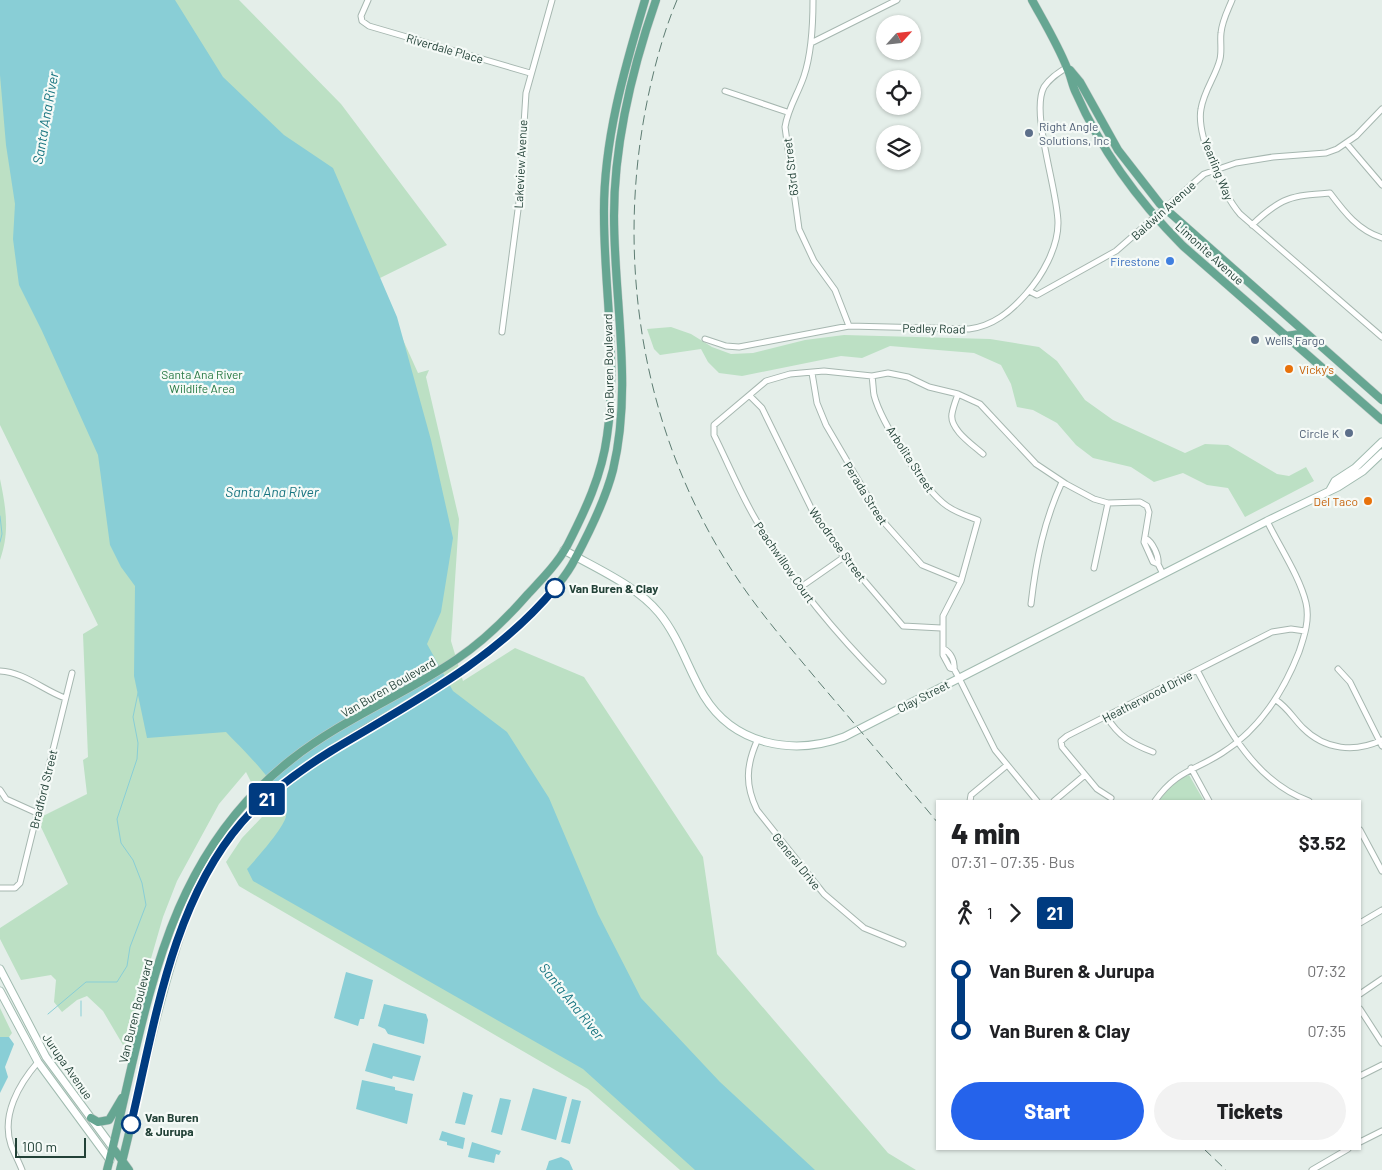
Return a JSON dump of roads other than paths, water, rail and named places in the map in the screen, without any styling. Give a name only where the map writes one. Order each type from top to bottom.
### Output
[{"type":"main road","name":"Van Buren Boulevard","points":[[107,1170],[152,982],[174,916],[202,861],[249,798],[298,754],[441,668],[472,648],[498,626],[564,550],[597,479],[608,436],[611,395],[604,214],[606,176],[620,90],[645,0]]},
{"type":"main road","name":"Van Buren Boulevard","points":[[118,1170],[122,1161],[172,958],[189,909],[201,884],[228,841],[258,808],[304,768],[451,680],[488,653],[527,619],[555,588],[577,557],[603,502],[613,470],[620,434],[622,393],[614,215],[616,178],[626,109],[642,40],[656,0]]},
{"type":"main road","name":"Limonite Avenue","points":[[1032,0],[1067,67],[1076,93],[1110,156],[1156,218],[1183,246],[1382,420]]},
{"type":"main road","name":"Limonite Avenue","points":[[1067,67],[1080,82],[1118,150],[1165,209],[1382,400]]},
{"type":"main road","points":[[1286,336],[1300,334],[1344,372],[1353,375]]},
{"type":"main road","name":"Clay Street","points":[[1330,490],[1335,481],[1355,468],[1382,442]]},
{"type":"main road","name":"Clay Street","points":[[564,550],[616,580],[651,605],[670,628],[706,699],[726,720],[756,741],[789,746],[816,745],[833,741],[1266,521],[1338,487],[1356,476],[1382,453]]},
{"type":"main road","name":"Jurupa Avenue","points":[[0,969],[43,1052],[129,1170]]},
{"type":"main road","name":"Jurupa Avenue","points":[[0,991],[38,1062],[118,1170]]},
{"type":"main road","points":[[8,1009],[19,1020],[37,1052],[43,1052]]},
{"type":"main road","points":[[38,1062],[42,1061],[47,1065],[67,1094],[76,1099]]},
{"type":"main road","points":[[91,1118],[98,1122],[109,1120],[126,1092]]},
{"type":"street","name":"Riverdale Place","points":[[368,0],[361,16],[362,21],[369,26],[530,73]]},
{"type":"street","name":"Lakeview Avenue","points":[[502,332],[519,202],[522,126],[530,73],[552,0]]},
{"type":"street","name":"63rd Street","points":[[813,0],[811,43],[804,77],[787,112],[785,127],[799,229],[814,261],[835,290],[849,326]]},
{"type":"street","points":[[811,43],[897,0]]},
{"type":"street","name":"Yearling Way","points":[[1232,0],[1221,32],[1220,58],[1205,92],[1200,111],[1202,130],[1229,202],[1252,225],[1382,337]]},
{"type":"street","name":"Pedley Road","points":[[705,339],[726,346],[739,347],[849,326],[969,329],[982,327],[1009,312],[1040,276],[1054,246],[1058,222],[1042,120],[1041,98],[1044,88],[1052,77],[1067,67]]},
{"type":"street","points":[[725,91],[787,112]]},
{"type":"street","name":"Baldwin Avenue","points":[[1029,291],[1037,295],[1116,250],[1156,218],[1194,182],[1216,168],[1273,157],[1326,153],[1347,144],[1382,109]]},
{"type":"street","points":[[1347,144],[1382,185]]},
{"type":"street","points":[[1252,225],[1270,207],[1286,199],[1330,193],[1355,223],[1368,233],[1382,238]]},
{"type":"street","points":[[750,396],[766,381],[790,374],[824,371],[872,376],[888,373],[908,377],[928,387],[958,394],[980,404],[1036,464],[1062,482],[1094,499],[1108,503],[1140,502],[1147,506],[1150,512],[1144,542],[1153,562],[1158,564],[1163,574]]},
{"type":"street","name":"Perada Street","points":[[812,373],[816,403],[826,425],[881,519],[922,565],[961,581]]},
{"type":"street","name":"Arbolita Street","points":[[872,376],[874,395],[893,433],[925,483],[946,505],[957,513],[978,520],[961,581]]},
{"type":"street","points":[[958,394],[951,415],[953,423],[965,439],[983,454]]},
{"type":"street","name":"Peachwillow Court","points":[[750,396],[714,425],[714,434],[756,520],[801,587],[842,641],[883,682]]},
{"type":"street","name":"Woodrose Street","points":[[750,396],[762,408],[816,518],[844,557],[903,626],[941,628]]},
{"type":"street","points":[[1031,604],[1043,532],[1049,511],[1062,482]]},
{"type":"street","points":[[1094,568],[1108,503]]},
{"type":"street","points":[[1156,800],[1170,783],[1191,768],[1221,753],[1262,718],[1276,700],[1290,676],[1306,631],[1308,613],[1303,594],[1266,521]]},
{"type":"street","points":[[801,587],[844,557]]},
{"type":"street","points":[[961,581],[948,604],[941,628],[943,655],[950,668],[954,670],[959,678],[990,742],[1006,766],[1036,800]]},
{"type":"street","name":"Heatherwood Drive","points":[[1111,798],[1097,789],[1062,747],[1061,741],[1106,716],[1272,632],[1291,629],[1306,631]]},
{"type":"street","points":[[1276,700],[1288,709],[1309,734],[1324,743],[1354,748],[1381,742],[1350,682],[1338,669]]},
{"type":"street","points":[[1198,670],[1222,718],[1237,741],[1269,778],[1286,791],[1307,800]]},
{"type":"street","points":[[0,671],[23,676],[48,692],[65,698]]},
{"type":"street","name":"Bradford Street","points":[[0,888],[15,888],[20,883],[72,673]]},
{"type":"street","points":[[1106,716],[1128,742],[1153,752]]},
{"type":"street","name":"General Drive","points":[[756,741],[748,763],[747,773],[752,800],[756,810],[824,894],[864,928],[903,944]]},
{"type":"street","points":[[970,800],[971,794],[1006,766]]},
{"type":"street","points":[[1191,768],[1208,800]]},
{"type":"street","points":[[1055,800],[1085,775]]},
{"type":"street","points":[[0,790],[6,799],[37,813]]},
{"type":"street","points":[[1361,832],[1382,871]]},
{"type":"street","points":[[1361,922],[1382,910]]},
{"type":"street","points":[[1361,993],[1382,979]]},
{"type":"street","points":[[1361,1011],[1382,1043]]},
{"type":"street","points":[[22,1170],[10,1144],[8,1127],[10,1113],[15,1096],[28,1074],[38,1062]]},
{"type":"street","points":[[1361,1076],[1382,1065]]},
{"type":"street","points":[[1361,1142],[1382,1131]]},
{"type":"street","points":[[1312,1170],[1346,1150]]},
{"type":"water","name":"Santa Ana River","points":[[0,0],[175,0],[223,77],[284,135],[333,168],[397,317],[431,440],[453,538],[441,612],[427,644],[453,691],[507,732],[549,798],[598,914],[641,998],[720,1082],[815,1170],[695,1170],[583,1069],[253,881],[247,869],[280,828],[286,816],[285,807],[273,784],[226,732],[147,738],[134,676],[135,586],[121,567],[110,545],[98,455],[19,285],[13,239],[15,204],[6,145],[0,75]]},
{"type":"water","points":[[346,972],[373,980],[364,1019],[360,1019],[358,1026],[334,1018]]},
{"type":"water","points":[[384,1004],[426,1014],[428,1020],[424,1044],[388,1034],[385,1029],[378,1026]]},
{"type":"water","points":[[0,1037],[9,1037],[14,1044],[5,1067],[8,1077],[0,1093]]},
{"type":"water","points":[[373,1043],[421,1056],[414,1081],[393,1076],[392,1079],[365,1071]]},
{"type":"water","points":[[362,1080],[395,1087],[395,1090],[413,1094],[407,1124],[356,1109]]},
{"type":"water","points":[[533,1088],[567,1097],[556,1140],[521,1130]]},
{"type":"water","points":[[463,1092],[473,1095],[465,1125],[455,1123]]},
{"type":"water","points":[[500,1098],[511,1100],[502,1135],[491,1132]]},
{"type":"water","points":[[572,1099],[581,1101],[570,1144],[561,1142]]},
{"type":"water","points":[[442,1131],[465,1138],[463,1149],[447,1145],[447,1142],[439,1140]]},
{"type":"water","points":[[472,1142],[501,1151],[499,1155],[496,1154],[494,1163],[468,1157]]},
{"type":"water","points":[[561,1157],[569,1161],[573,1170],[546,1170],[549,1161]]},
{"type":"waterway","points":[[0,516],[2,534],[0,542]]},
{"type":"waterway","points":[[48,1014],[86,982],[117,982],[127,966],[130,947],[146,905],[142,883],[133,860],[121,843],[117,819],[137,759],[138,743],[133,717],[138,693]]},
{"type":"waterway","points":[[81,1001],[81,1016]]},
{"type":"railway","points":[[677,0],[660,48],[648,97],[638,158],[634,220],[636,282],[644,343],[657,403],[677,462],[702,518],[733,572],[785,641],[936,821]]},
{"type":"railway","points":[[1205,1150],[1226,1170]]},
{"type":"place","name":"Right Angle Solutions, Inc","points":[[1029,133]]},
{"type":"place","name":"Firestone","points":[[1170,261]]},
{"type":"place","name":"Wells Fargo","points":[[1255,340]]},
{"type":"place","name":"Vicky's","points":[[1289,369]]},
{"type":"place","name":"Circle K","points":[[1349,433]]},
{"type":"place","name":"Del Taco","points":[[1368,501]]},
{"type":"place","name":"Van Buren & Clay","points":[[555,588]]},
{"type":"place","name":"Van Buren & Jurupa","points":[[131,1124]]},
{"type":"park label","name":"Santa Ana River Wildlife Area","points":[[202,381]]}]
